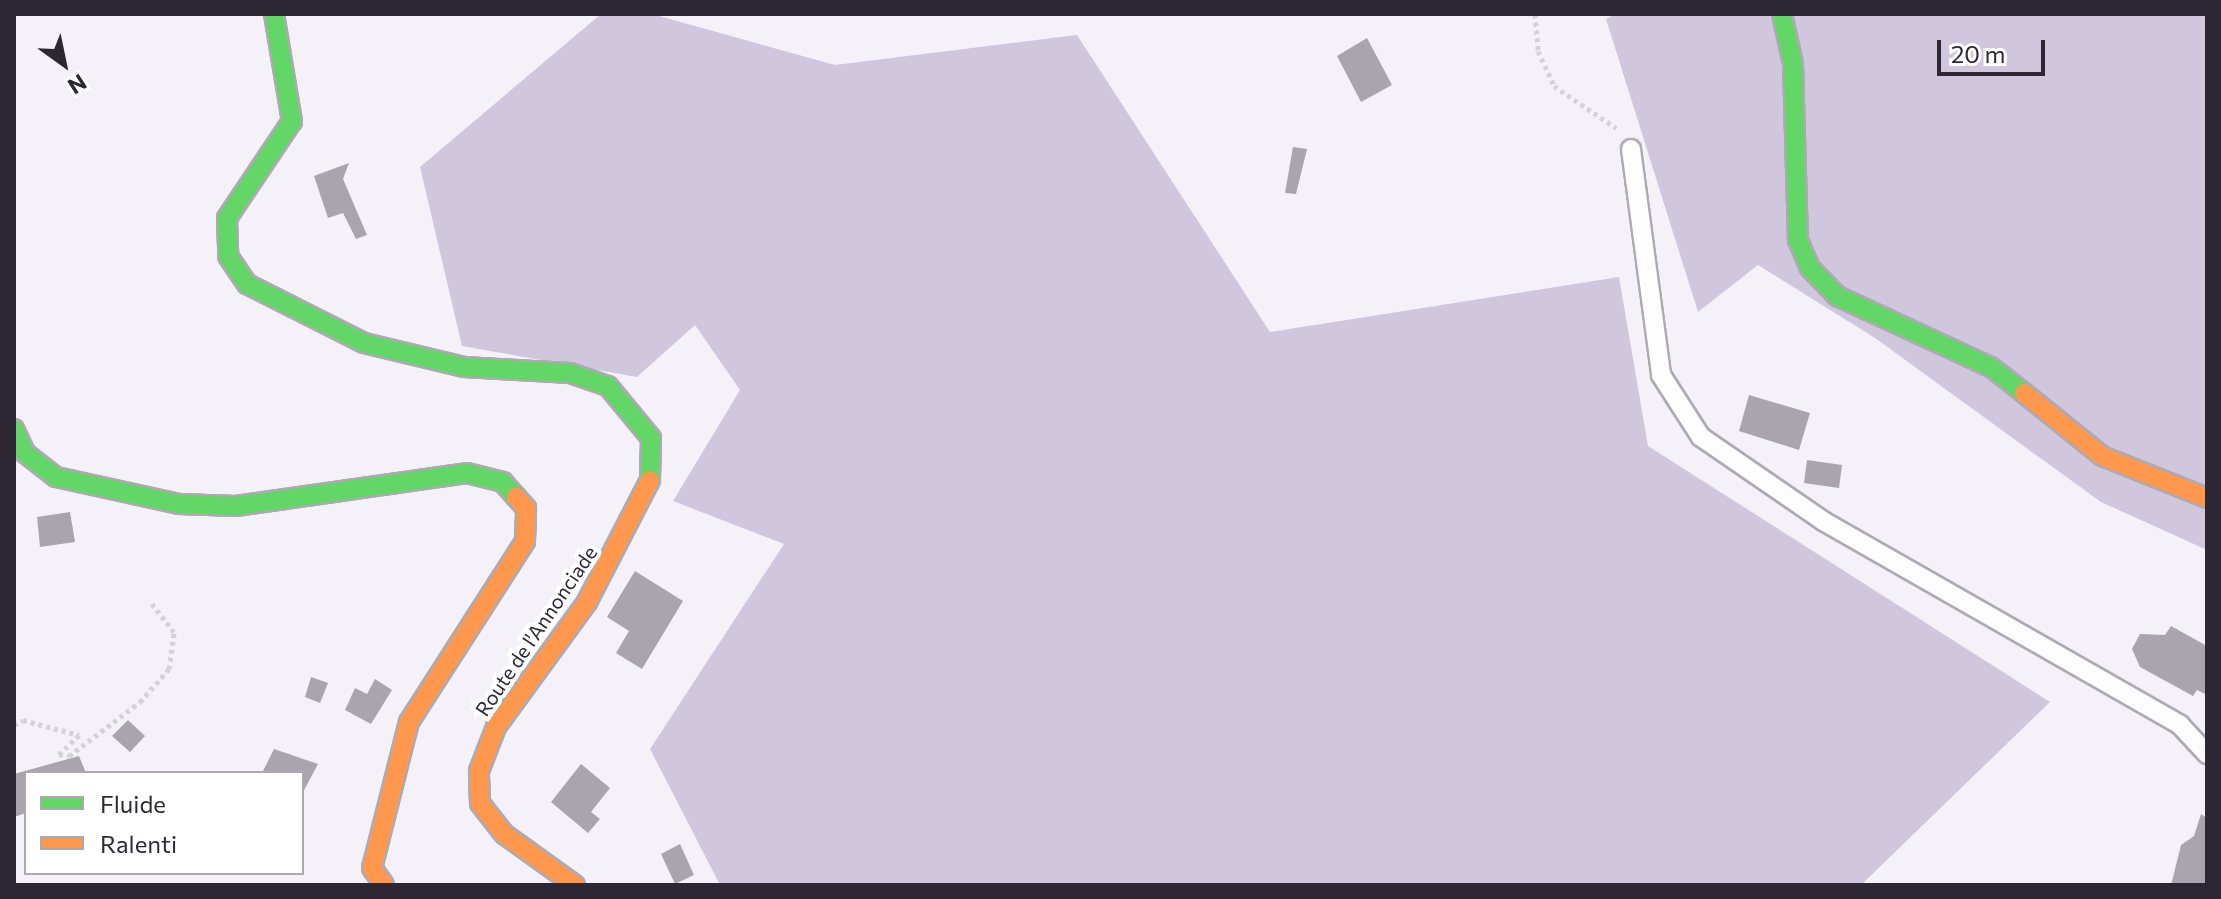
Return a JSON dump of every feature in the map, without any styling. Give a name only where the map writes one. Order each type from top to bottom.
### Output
[{"type":"street","name":"Route de l'Annonciade","points":[[274,14],[292,121],[227,218],[228,256],[247,284],[364,343],[464,367],[570,373],[608,386],[651,438],[650,490],[587,602],[496,727],[479,771],[480,803],[504,834],[575,885]]},
{"type":"street","points":[[1782,14],[1793,64],[1798,240],[1810,268],[1837,296],[1991,367],[2102,456],[2207,498]]},
{"type":"street","points":[[14,429],[25,453],[56,477],[179,504],[236,506],[467,473],[503,482],[526,508],[525,541],[409,722],[372,868],[384,885]]},
{"type":"lane","points":[[1631,149],[1661,375],[1701,437],[1823,521],[2180,725],[2207,754]]},
{"type":"path","points":[[1535,14],[1538,51],[1554,86],[1615,128],[1631,149]]},
{"type":"path","points":[[14,725],[23,720],[79,735],[59,754],[69,756],[140,702],[169,669],[174,632],[152,604]]},
{"type":"shaded area","points":[[601,14],[652,14],[835,65],[1077,35],[1270,332],[1619,277],[1648,446],[2050,702],[1861,885],[720,885],[650,749],[784,544],[673,501],[740,390],[695,325],[637,377],[462,346],[420,167]]},
{"type":"shaded area","points":[[1615,14],[2207,14],[2207,550],[2101,502],[1875,338],[1758,265],[1698,312],[1606,19]]},
{"type":"building","points":[[1367,38],[1392,85],[1361,102],[1337,56]]},
{"type":"building","points":[[1293,147],[1307,149],[1296,194],[1285,193]]},
{"type":"building","points":[[349,163],[343,179],[367,235],[356,239],[343,213],[328,218],[314,176]]},
{"type":"building","points":[[1749,395],[1810,413],[1799,450],[1739,431]]},
{"type":"building","points":[[1807,460],[1842,465],[1839,488],[1804,483]]},
{"type":"building","points":[[70,512],[75,542],[40,547],[37,517]]},
{"type":"building","points":[[635,571],[683,601],[642,669],[616,653],[629,631],[607,617]]},
{"type":"building","points":[[2171,626],[2207,646],[2207,695],[2197,690],[2193,696],[2140,667],[2132,649],[2140,634],[2165,635]]},
{"type":"building","points":[[311,677],[328,683],[320,703],[305,697]]},
{"type":"building","points":[[375,679],[392,690],[371,724],[345,710],[355,688],[367,694]]},
{"type":"building","points":[[128,720],[145,736],[130,752],[112,736]]},
{"type":"building","points":[[274,749],[318,764],[304,790],[304,771],[263,771]]},
{"type":"building","points":[[79,756],[85,771],[25,771]]},
{"type":"building","points":[[581,764],[610,788],[591,812],[600,819],[588,833],[551,802]]},
{"type":"building","points":[[24,771],[24,814],[14,817],[14,774]]},
{"type":"building","points":[[2201,814],[2207,818],[2207,885],[2171,885],[2181,845],[2194,836]]},
{"type":"building","points":[[680,844],[694,875],[675,884],[661,854]]},
{"type":"traffic: fast","points":[[274,14],[292,121],[227,218],[228,256],[247,284],[364,343],[464,367],[570,373],[608,386],[651,438],[650,480]]},
{"type":"traffic: fast","points":[[1782,14],[1793,64],[1798,240],[1810,268],[1837,296],[1991,367],[2024,393]]},
{"type":"traffic: fast","points":[[14,429],[25,453],[56,477],[179,504],[236,506],[467,473],[503,482],[516,497]]},
{"type":"traffic: slow","points":[[2024,393],[2102,456],[2207,498]]},
{"type":"traffic: slow","points":[[575,885],[504,834],[480,803],[479,771],[496,727],[587,602],[650,480]]},
{"type":"traffic: slow","points":[[384,885],[372,868],[409,722],[525,541],[526,508],[516,497]]}]
